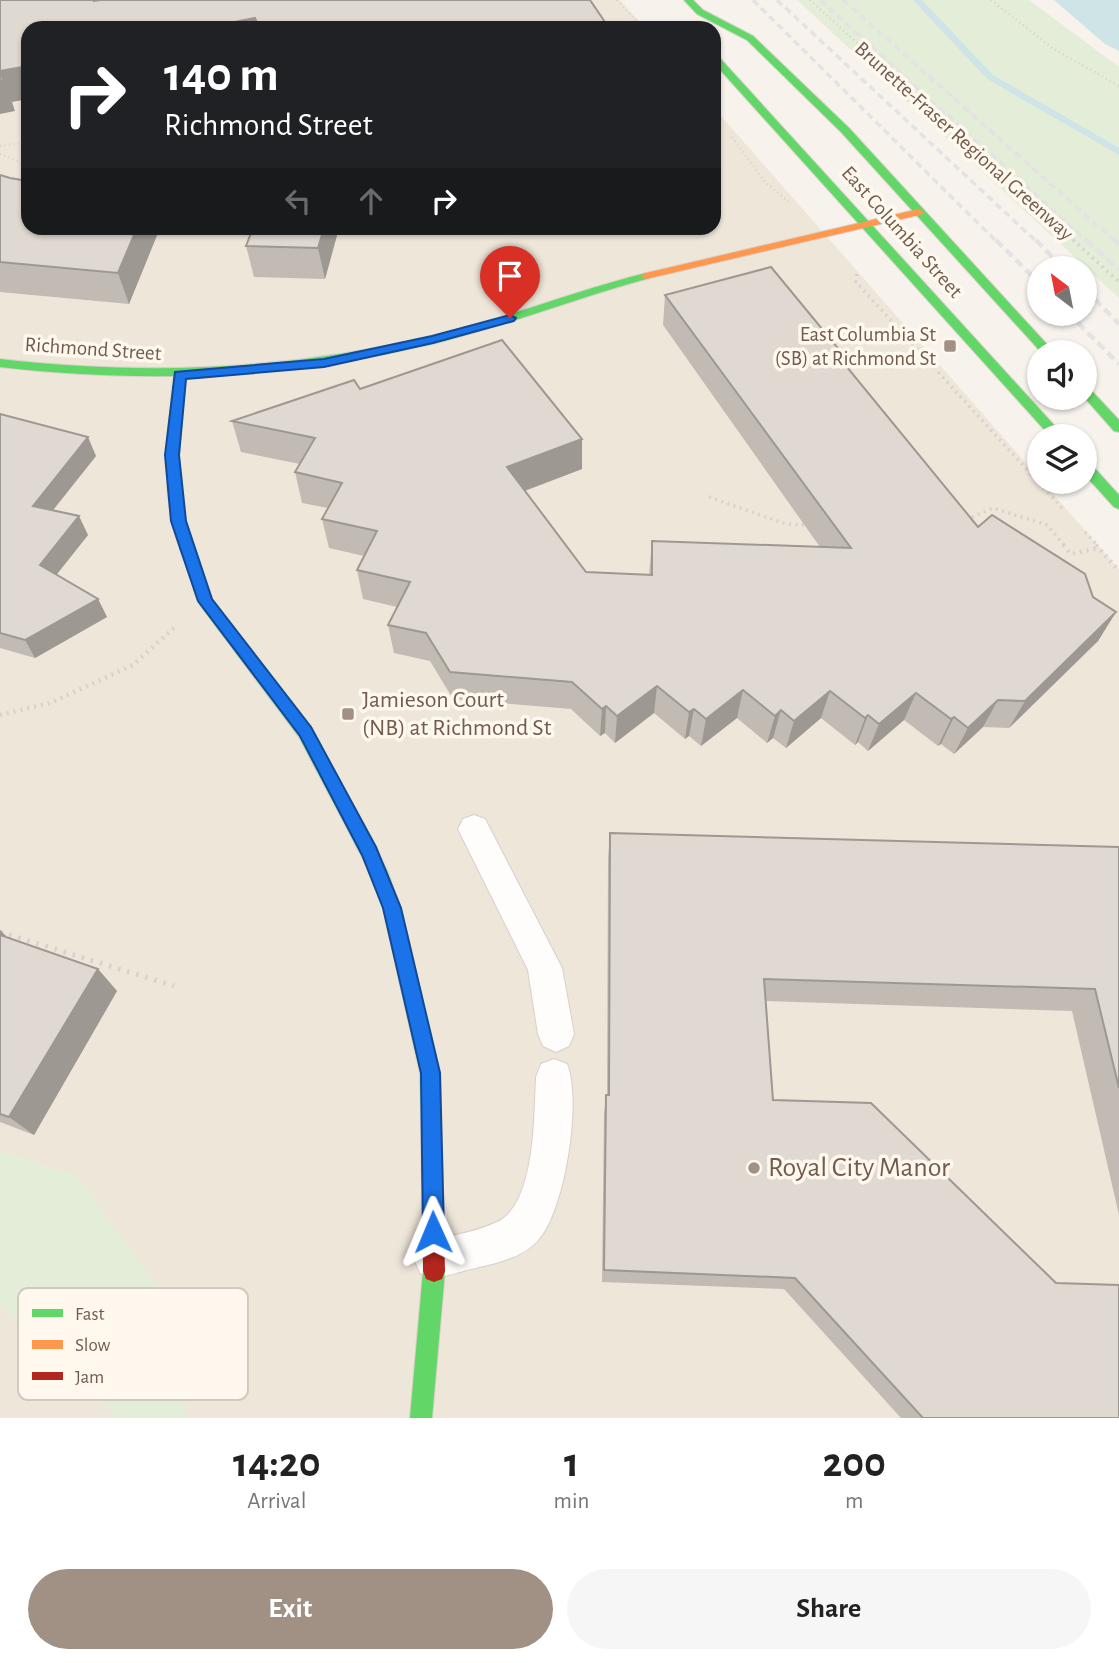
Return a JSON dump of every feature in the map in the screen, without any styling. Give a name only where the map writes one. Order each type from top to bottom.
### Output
[{"type":"street","name":"East Columbia Street","points":[[688,0],[701,20]]},
{"type":"street","name":"East Columbia Street","points":[[721,27],[750,37],[845,130],[1037,340]]},
{"type":"street","name":"East Columbia Street","points":[[721,65],[1047,424]]},
{"type":"street","name":"Richmond Street","points":[[0,363],[51,370],[180,375],[324,363],[433,340],[632,279],[919,212]]},
{"type":"street","points":[[180,375],[172,455],[178,521],[205,601],[306,732],[372,859],[392,908],[430,1073],[434,1258],[421,1418]]},
{"type":"street","points":[[1097,404],[1119,428]]},
{"type":"street","points":[[1097,479],[1119,504]]},
{"type":"lane","points":[[474,828],[545,968],[556,1034]]},
{"type":"lane","points":[[434,1258],[513,1236],[539,1208],[551,1138],[554,1077]]},
{"type":"path","points":[[617,0],[636,21]]},
{"type":"path","name":"Brunette-Fraser Regional Greenway","points":[[810,0],[1119,282]]},
{"type":"path","points":[[991,0],[1060,55],[1119,86]]},
{"type":"path","points":[[729,133],[760,178],[776,194],[796,207]]},
{"type":"path","points":[[0,146],[21,143]]},
{"type":"path","points":[[0,154],[21,162]]},
{"type":"path","points":[[858,270],[856,282],[1071,517]]},
{"type":"path","points":[[709,497],[786,524],[813,525]]},
{"type":"path","points":[[960,523],[993,508],[1047,525],[1072,554],[1099,548]]},
{"type":"path","points":[[1080,528],[1119,571]]},
{"type":"path","points":[[0,715],[50,703],[133,664],[205,601]]},
{"type":"path","points":[[0,932],[174,986]]},
{"type":"shaded area","points":[[0,0],[620,0],[639,21],[21,21],[21,235],[721,235],[721,116],[1027,464],[1027,494],[1053,494],[1119,569],[1119,1418],[0,1418]]},
{"type":"shaded area","points":[[1032,0],[1119,0],[1119,63]]},
{"type":"green space","points":[[797,0],[1032,0],[1119,63],[1119,298],[1097,278],[1097,256],[1074,256]]},
{"type":"green space","points":[[0,1150],[78,1176],[159,1288],[18,1288],[18,1322],[0,1305]]},
{"type":"green space","points":[[98,1400],[185,1400],[186,1418],[117,1418]]},
{"type":"pier","points":[[1029,0],[1054,0],[1105,44],[1119,51],[1119,67]]},
{"type":"building","points":[[0,0],[590,0],[604,21],[256,21],[255,18],[240,21],[21,21],[21,67],[0,71]]},
{"type":"building","points":[[0,175],[21,180],[21,235],[134,235],[118,273],[0,262]]},
{"type":"building","points":[[250,235],[322,235],[318,248],[246,246]]},
{"type":"building","points":[[771,267],[842,353],[837,355],[978,527],[992,515],[1085,574],[1093,597],[1116,612],[1025,701],[998,700],[968,728],[916,693],[879,724],[868,715],[865,718],[830,691],[794,721],[781,710],[775,716],[743,690],[706,719],[694,709],[689,712],[657,686],[617,716],[606,706],[602,709],[572,682],[450,672],[426,633],[388,625],[410,582],[357,570],[377,531],[322,519],[342,483],[295,472],[315,438],[232,421],[354,380],[360,389],[502,340],[582,439],[507,467],[586,572],[652,575],[652,541],[851,548],[665,295]]},
{"type":"building","points":[[0,414],[88,437],[33,506],[79,516],[40,565],[98,599],[25,640],[0,633]]},
{"type":"building","name":"Royal City Manor","points":[[610,833],[1119,847],[1119,1088],[1095,989],[764,979],[773,1100],[871,1103],[1056,1283],[1119,1285],[1119,1418],[923,1418],[795,1278],[604,1270],[606,1095],[609,1095]]},
{"type":"building","points":[[0,935],[98,969],[9,1117],[0,1114]]},
{"type":"waterway","points":[[917,0],[990,77],[1119,152]]},
{"type":"railway","points":[[753,0],[997,242]]},
{"type":"railway","points":[[777,0],[1037,242]]},
{"type":"railway","points":[[820,0],[1088,242]]},
{"type":"railway","points":[[843,0],[1116,242]]},
{"type":"railway","points":[[996,240],[1027,271]]},
{"type":"railway","points":[[1036,240],[1051,256]]},
{"type":"railway","points":[[1086,240],[1119,270]]},
{"type":"railway","points":[[1115,240],[1119,244]]},
{"type":"railway","points":[[1097,301],[1119,324]]},
{"type":"railway","points":[[1081,326],[1119,364]]},
{"type":"traffic: fast","points":[[688,0],[700,12],[717,21]]},
{"type":"traffic: fast","points":[[721,23],[750,38],[845,130],[1037,340]]},
{"type":"traffic: fast","points":[[721,65],[1047,424]]},
{"type":"traffic: fast","points":[[0,363],[108,373],[163,374],[271,368],[325,361],[379,352],[459,333],[646,276]]},
{"type":"traffic: fast","points":[[1097,404],[1119,428]]},
{"type":"traffic: fast","points":[[1097,479],[1119,504]]},
{"type":"traffic: fast","points":[[190,557],[205,601],[305,732],[378,870],[392,908],[430,1073],[431,1108]]},
{"type":"traffic: fast","points":[[421,1418],[434,1271]]},
{"type":"traffic: slow","points":[[646,276],[919,212]]},
{"type":"traffic: jam","points":[[180,375],[172,455],[178,521],[190,557]]},
{"type":"traffic: jam","points":[[431,1108],[434,1271]]},
{"type":"place","name":"East Columbia St (SB) at Richmond St","points":[[950,346]]},
{"type":"place","name":"Jamieson Court (NB) at Richmond St","points":[[348,714]]},
{"type":"place","name":"Royal City Manor","points":[[754,1168]]},
{"type":"route","points":[[433,1232],[430,1073],[392,908],[378,870],[306,732],[205,601],[178,521],[172,455],[180,375],[324,363],[433,340],[510,318]]}]
